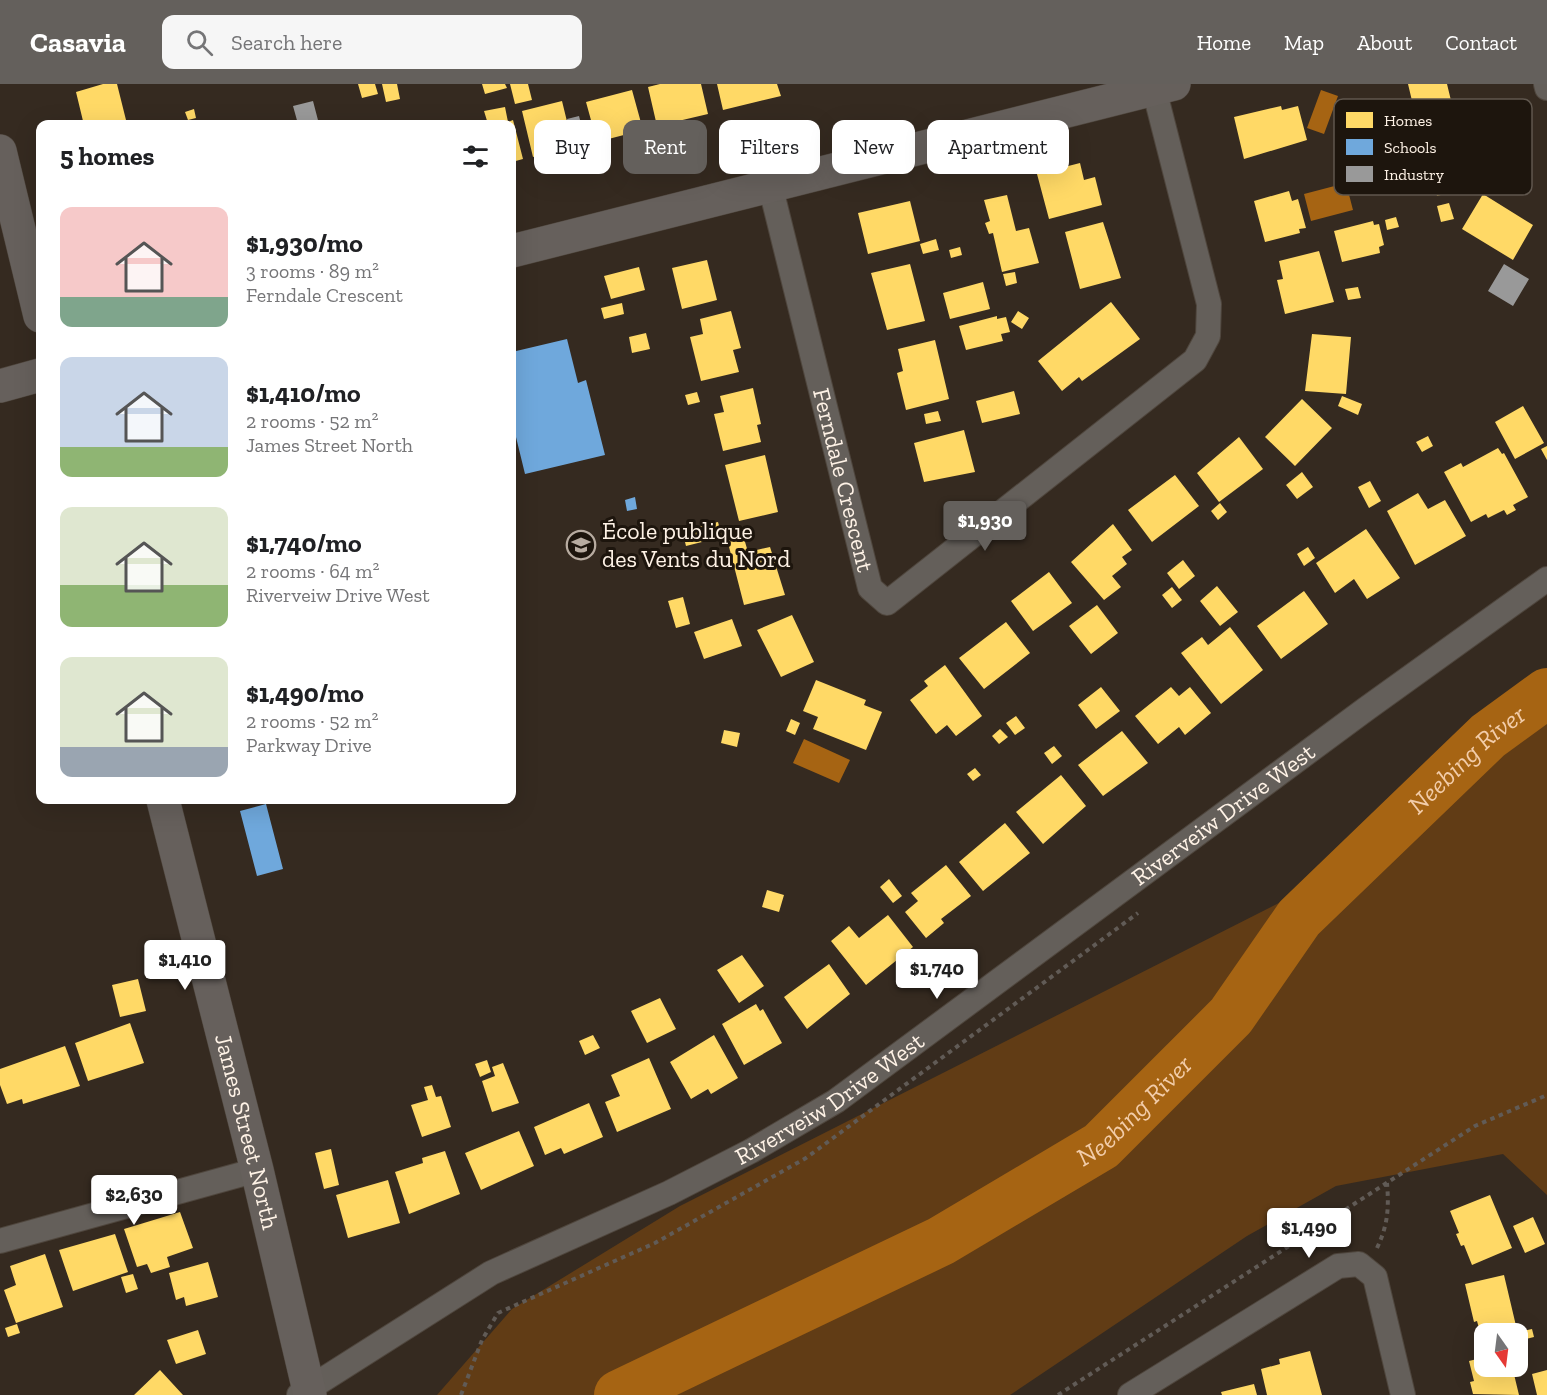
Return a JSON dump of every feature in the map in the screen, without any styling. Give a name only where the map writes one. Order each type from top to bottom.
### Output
[{"type":"street","points":[[516,250],[1164,86]]},
{"type":"street","name":"Ferndale Crescent","points":[[770,185],[870,588],[887,603],[1195,360],[1208,336],[1209,304],[1164,86]]},
{"type":"street","points":[[0,151],[36,300]]},
{"type":"street","points":[[0,386],[36,376]]},
{"type":"street","name":"Riverveiw Drive West","points":[[306,1392],[491,1273],[669,1194],[751,1151],[836,1101],[1366,709],[1547,579]]},
{"type":"street","name":"James Street North","points":[[164,804],[257,1170],[306,1392]]},
{"type":"street","points":[[0,1241],[257,1170]]},
{"type":"street","points":[[1130,1395],[1338,1266],[1359,1264],[1375,1277],[1403,1395]]},
{"type":"path","points":[[1058,1395],[1475,1126],[1547,1095]]},
{"type":"path","points":[[1366,1270],[1386,1229],[1389,1209],[1387,1183]]},
{"type":"shaded area","points":[[1321,90],[1338,96],[1334,99],[1334,107],[1324,134],[1307,128]]},
{"type":"shaded area","points":[[1334,186],[1334,195],[1349,195],[1353,210],[1311,221],[1304,194]]},
{"type":"shaded area","points":[[1547,722],[1547,1195],[1503,1154],[1336,1186],[1247,1236],[1010,1395],[437,1395],[512,1309],[680,1206],[1370,857]]},
{"type":"shaded area","points":[[804,739],[850,760],[839,783],[793,763]]},
{"type":"building: Homes","points":[[103,84],[117,84],[126,120],[83,120],[76,92]]},
{"type":"building: Homes","points":[[358,84],[375,84],[378,94],[362,98]]},
{"type":"building: Homes","points":[[382,84],[397,84],[400,99],[386,102]]},
{"type":"building: Homes","points":[[482,84],[505,84],[507,88],[485,94]]},
{"type":"building: Homes","points":[[510,84],[528,84],[532,100],[515,104]]},
{"type":"building: Homes","points":[[660,84],[701,84],[708,114],[682,120],[656,120],[648,87]]},
{"type":"building: Homes","points":[[717,84],[777,84],[781,96],[723,110]]},
{"type":"building: Homes","points":[[1408,84],[1447,84],[1451,99],[1412,99]]},
{"type":"building: Homes","points":[[632,90],[640,120],[623,120],[623,135],[611,138],[611,120],[591,120],[586,102]]},
{"type":"building: Homes","points":[[562,101],[567,120],[534,120],[533,157],[522,111]]},
{"type":"building: Homes","points":[[1281,106],[1282,110],[1298,106],[1307,140],[1244,159],[1234,117]]},
{"type":"building: Homes","points":[[505,107],[508,120],[487,120],[484,111]]},
{"type":"building: Homes","points":[[194,109],[196,118],[188,120],[185,112]]},
{"type":"building: Homes","points":[[516,132],[523,159],[516,161]]},
{"type":"building: Homes","points":[[1080,163],[1084,180],[1095,177],[1102,205],[1049,219],[1037,174],[1069,174],[1069,166]]},
{"type":"building: Homes","points":[[1289,191],[1292,201],[1298,199],[1306,228],[1299,229],[1300,233],[1265,242],[1254,201]]},
{"type":"building: Homes","points":[[1007,195],[1016,231],[1029,228],[1039,263],[1002,272],[993,233],[989,234],[985,223],[990,221],[984,200]]},
{"type":"building: Homes","points":[[1482,195],[1533,225],[1513,260],[1462,229]]},
{"type":"building: Homes","points":[[910,201],[920,241],[868,254],[858,213]]},
{"type":"building: Homes","points":[[1449,203],[1454,219],[1441,222],[1437,206]]},
{"type":"building: Homes","points":[[1396,217],[1399,227],[1387,230],[1385,220]]},
{"type":"building: Homes","points":[[1373,221],[1374,225],[1379,224],[1384,245],[1379,247],[1380,253],[1342,262],[1334,231]]},
{"type":"building: Homes","points":[[1103,222],[1121,278],[1080,289],[1065,232]]},
{"type":"building: Homes","points":[[936,239],[939,250],[923,254],[920,244]]},
{"type":"building: Homes","points":[[960,247],[962,255],[951,258],[949,250]]},
{"type":"building: Homes","points":[[1319,251],[1334,302],[1285,314],[1277,280],[1283,279],[1279,261]]},
{"type":"building: Homes","points":[[707,260],[717,300],[682,309],[672,268]]},
{"type":"building: Homes","points":[[910,264],[925,321],[887,330],[871,273]]},
{"type":"building: Homes","points":[[639,267],[645,290],[611,299],[604,276]]},
{"type":"building: Homes","points":[[1015,272],[1017,283],[1006,286],[1003,274]]},
{"type":"building: Homes","points":[[983,282],[990,309],[950,319],[943,293]]},
{"type":"building: Homes","points":[[1358,287],[1361,298],[1348,300],[1345,289]]},
{"type":"building: Homes","points":[[1111,302],[1140,339],[1082,381],[1079,377],[1062,391],[1038,361]]},
{"type":"building: Homes","points":[[622,303],[624,314],[604,319],[601,308]]},
{"type":"building: Homes","points":[[731,311],[741,348],[733,350],[739,372],[701,381],[690,337],[703,334],[700,319]]},
{"type":"building: Homes","points":[[1018,311],[1029,318],[1022,329],[1011,322]]},
{"type":"building: Homes","points":[[997,316],[997,319],[1006,317],[1010,332],[1001,334],[1003,341],[966,350],[959,326]]},
{"type":"building: Homes","points":[[646,333],[650,349],[632,353],[629,337]]},
{"type":"building: Homes","points":[[1312,334],[1351,337],[1346,394],[1305,391]]},
{"type":"building: Homes","points":[[935,340],[949,399],[906,410],[897,373],[903,371],[898,349]]},
{"type":"building: Homes","points":[[753,388],[761,424],[757,425],[761,442],[723,451],[714,414],[724,412],[720,396]]},
{"type":"building: Homes","points":[[1014,391],[1020,414],[982,423],[976,401]]},
{"type":"building: Homes","points":[[697,392],[700,402],[688,405],[685,395]]},
{"type":"building: Homes","points":[[1342,396],[1362,404],[1358,415],[1338,406]]},
{"type":"building: Homes","points":[[1302,399],[1332,428],[1295,466],[1265,437]]},
{"type":"building: Homes","points":[[1523,406],[1544,443],[1515,459],[1495,422]]},
{"type":"building: Homes","points":[[938,411],[941,421],[926,424],[924,414]]},
{"type":"building: Homes","points":[[964,430],[975,472],[924,482],[914,443]]},
{"type":"building: Homes","points":[[1428,436],[1433,446],[1422,452],[1416,442]]},
{"type":"building: Homes","points":[[1239,437],[1263,469],[1219,502],[1197,473]]},
{"type":"building: Homes","points":[[1547,446],[1547,460],[1541,449]]},
{"type":"building: Homes","points":[[1498,448],[1502,454],[1504,453],[1528,497],[1513,505],[1516,510],[1507,515],[1504,510],[1488,518],[1486,514],[1471,522],[1444,472],[1461,463],[1463,467]]},
{"type":"building: Homes","points":[[765,455],[778,512],[739,521],[725,465]]},
{"type":"building: Homes","points":[[1302,472],[1313,487],[1297,499],[1286,485]]},
{"type":"building: Homes","points":[[1175,475],[1199,506],[1152,542],[1128,510]]},
{"type":"building: Homes","points":[[1370,481],[1381,501],[1369,508],[1358,487]]},
{"type":"building: Homes","points":[[1418,493],[1428,509],[1445,500],[1466,536],[1415,565],[1387,511]]},
{"type":"building: Homes","points":[[1220,503],[1227,512],[1218,520],[1211,511]]},
{"type":"building: Homes","points":[[718,522],[722,537],[686,546],[682,530]]},
{"type":"building: Homes","points":[[1113,524],[1132,550],[1122,557],[1127,564],[1112,576],[1121,587],[1104,600],[1071,562]]},
{"type":"building: Homes","points":[[1366,529],[1400,578],[1367,599],[1354,579],[1335,593],[1316,563]]},
{"type":"building: Homes","points":[[743,535],[748,552],[770,547],[785,595],[744,605],[727,539]]},
{"type":"building: Homes","points":[[1308,547],[1315,558],[1304,566],[1297,554]]},
{"type":"building: Homes","points":[[1183,560],[1195,576],[1179,589],[1167,573]]},
{"type":"building: Homes","points":[[1049,572],[1072,603],[1033,631],[1011,601]]},
{"type":"building: Homes","points":[[1217,586],[1238,612],[1220,626],[1200,601]]},
{"type":"building: Homes","points":[[1172,587],[1182,600],[1172,608],[1162,595]]},
{"type":"building: Homes","points":[[1304,591],[1328,624],[1281,659],[1257,626]]},
{"type":"building: Homes","points":[[683,597],[690,624],[676,628],[668,601]]},
{"type":"building: Homes","points":[[1097,605],[1118,633],[1091,654],[1069,626]]},
{"type":"building: Homes","points":[[792,615],[814,662],[781,677],[757,630]]},
{"type":"building: Homes","points":[[732,619],[742,646],[704,659],[694,632]]},
{"type":"building: Homes","points":[[1006,622],[1030,653],[984,689],[959,658]]},
{"type":"building: Homes","points":[[1230,627],[1263,670],[1221,704],[1181,653],[1202,637],[1208,645]]},
{"type":"building: Homes","points":[[945,665],[982,716],[956,736],[947,725],[936,734],[910,700],[928,686],[924,681]]},
{"type":"building: Homes","points":[[816,680],[866,700],[864,705],[882,712],[866,750],[813,729],[818,717],[803,711]]},
{"type":"building: Homes","points":[[1101,687],[1120,711],[1096,729],[1078,705]]},
{"type":"building: Homes","points":[[1171,687],[1179,696],[1190,687],[1211,713],[1185,735],[1179,727],[1158,744],[1135,716]]},
{"type":"building: Homes","points":[[1016,716],[1025,728],[1015,735],[1006,723]]},
{"type":"building: Homes","points":[[791,719],[800,723],[795,735],[786,731]]},
{"type":"building: Homes","points":[[1000,729],[1008,737],[999,744],[992,736]]},
{"type":"building: Homes","points":[[724,730],[740,733],[737,747],[721,743]]},
{"type":"building: Homes","points":[[1122,731],[1148,763],[1103,796],[1078,765]]},
{"type":"building: Homes","points":[[1054,746],[1062,756],[1052,764],[1044,753]]},
{"type":"building: Homes","points":[[975,768],[981,775],[973,781],[967,774]]},
{"type":"building: Homes","points":[[1061,775],[1086,806],[1043,844],[1016,812]]},
{"type":"building: Homes","points":[[1005,823],[1030,853],[983,891],[959,862]]},
{"type":"building: Homes","points":[[946,865],[971,896],[941,919],[944,923],[926,938],[905,912],[918,901],[911,893]]},
{"type":"building: Homes","points":[[889,879],[902,896],[893,903],[880,887]]},
{"type":"building: Homes","points":[[767,890],[784,895],[779,912],[762,907]]},
{"type":"building: Homes","points":[[888,915],[913,947],[866,985],[831,941],[849,926],[859,938]]},
{"type":"building: Homes","points":[[742,955],[764,986],[739,1003],[717,970]]},
{"type":"building: Homes","points":[[829,964],[850,994],[807,1029],[784,997]]},
{"type":"building: Homes","points":[[138,979],[146,1011],[120,1017],[112,985]]},
{"type":"building: Homes","points":[[660,998],[676,1029],[647,1043],[631,1011]]},
{"type":"building: Homes","points":[[756,1004],[760,1011],[763,1009],[782,1043],[744,1065],[722,1024]]},
{"type":"building: Homes","points":[[130,1023],[144,1063],[88,1081],[75,1043]]},
{"type":"building: Homes","points":[[593,1035],[600,1048],[585,1055],[579,1041]]},
{"type":"building: Homes","points":[[714,1035],[738,1078],[711,1094],[708,1089],[691,1099],[670,1062]]},
{"type":"building: Homes","points":[[65,1046],[80,1086],[23,1104],[22,1099],[7,1104],[0,1085],[0,1069]]},
{"type":"building: Homes","points":[[649,1058],[671,1109],[617,1132],[605,1102],[620,1096],[611,1075]]},
{"type":"building: Homes","points":[[487,1060],[491,1072],[480,1077],[475,1064]]},
{"type":"building: Homes","points":[[503,1063],[519,1103],[492,1112],[482,1081],[495,1076],[492,1067]]},
{"type":"building: Homes","points":[[432,1085],[436,1097],[441,1096],[451,1127],[422,1137],[411,1105],[428,1100],[424,1087]]},
{"type":"building: Homes","points":[[589,1103],[603,1137],[564,1154],[561,1148],[545,1155],[534,1127]]},
{"type":"building: Homes","points":[[519,1131],[534,1166],[481,1190],[465,1153]]},
{"type":"building: Homes","points":[[331,1149],[339,1185],[324,1189],[315,1153]]},
{"type":"building: Homes","points":[[445,1151],[460,1194],[409,1214],[395,1172],[423,1163],[422,1158]]},
{"type":"building: Homes","points":[[388,1180],[400,1223],[348,1238],[336,1195]]},
{"type":"building: Homes","points":[[1490,1195],[1512,1248],[1472,1265],[1464,1245],[1461,1246],[1456,1234],[1459,1233],[1450,1211]]},
{"type":"building: Homes","points":[[180,1212],[193,1248],[167,1257],[170,1267],[151,1273],[147,1264],[137,1267],[124,1229]]},
{"type":"building: Homes","points":[[1533,1217],[1545,1244],[1525,1253],[1513,1226]]},
{"type":"building: Homes","points":[[115,1234],[128,1272],[73,1291],[59,1250]]},
{"type":"building: Homes","points":[[45,1254],[63,1307],[16,1323],[4,1290],[16,1285],[10,1266]]},
{"type":"building: Homes","points":[[208,1262],[218,1297],[186,1306],[184,1297],[176,1300],[169,1273]]},
{"type":"building: Homes","points":[[133,1274],[138,1289],[126,1293],[121,1277]]},
{"type":"building: Homes","points":[[1504,1275],[1515,1323],[1474,1322],[1465,1284]]},
{"type":"building: Homes","points":[[17,1324],[20,1333],[8,1337],[5,1328]]},
{"type":"building: Homes","points":[[1532,1329],[1534,1337],[1528,1338],[1528,1330]]},
{"type":"building: Homes","points":[[198,1330],[206,1354],[176,1364],[167,1340]]},
{"type":"building: Homes","points":[[1310,1351],[1322,1395],[1267,1395],[1261,1369],[1280,1364],[1279,1359]]},
{"type":"building: Homes","points":[[1474,1360],[1474,1377],[1515,1377],[1519,1395],[1473,1394],[1470,1382],[1474,1381],[1469,1361]]},
{"type":"building: Homes","points":[[160,1370],[183,1395],[134,1395]]},
{"type":"building: Homes","points":[[1547,1370],[1547,1395],[1537,1395],[1532,1374]]},
{"type":"building: Homes","points":[[1254,1384],[1257,1395],[1222,1395],[1221,1392]]},
{"type":"building: Schools","points":[[567,339],[578,383],[586,380],[605,455],[525,474],[516,437],[516,351]]},
{"type":"building: Schools","points":[[635,497],[637,509],[627,511],[625,500]]},
{"type":"building: Schools","points":[[266,804],[283,869],[257,876],[240,811]]},
{"type":"building: Industry","points":[[313,101],[318,120],[297,120],[293,106]]},
{"type":"building: Industry","points":[[579,116],[580,120],[567,120]]},
{"type":"building: Industry","points":[[1504,264],[1529,279],[1513,306],[1488,291]]},
{"type":"waterway","name":"Neebing River","points":[[619,1395],[941,1241],[1101,1146],[1231,1016],[1299,918],[1488,736],[1547,693]]},
{"type":"place","name":"École publique des Vents du Nord","points":[[581,545]]}]
